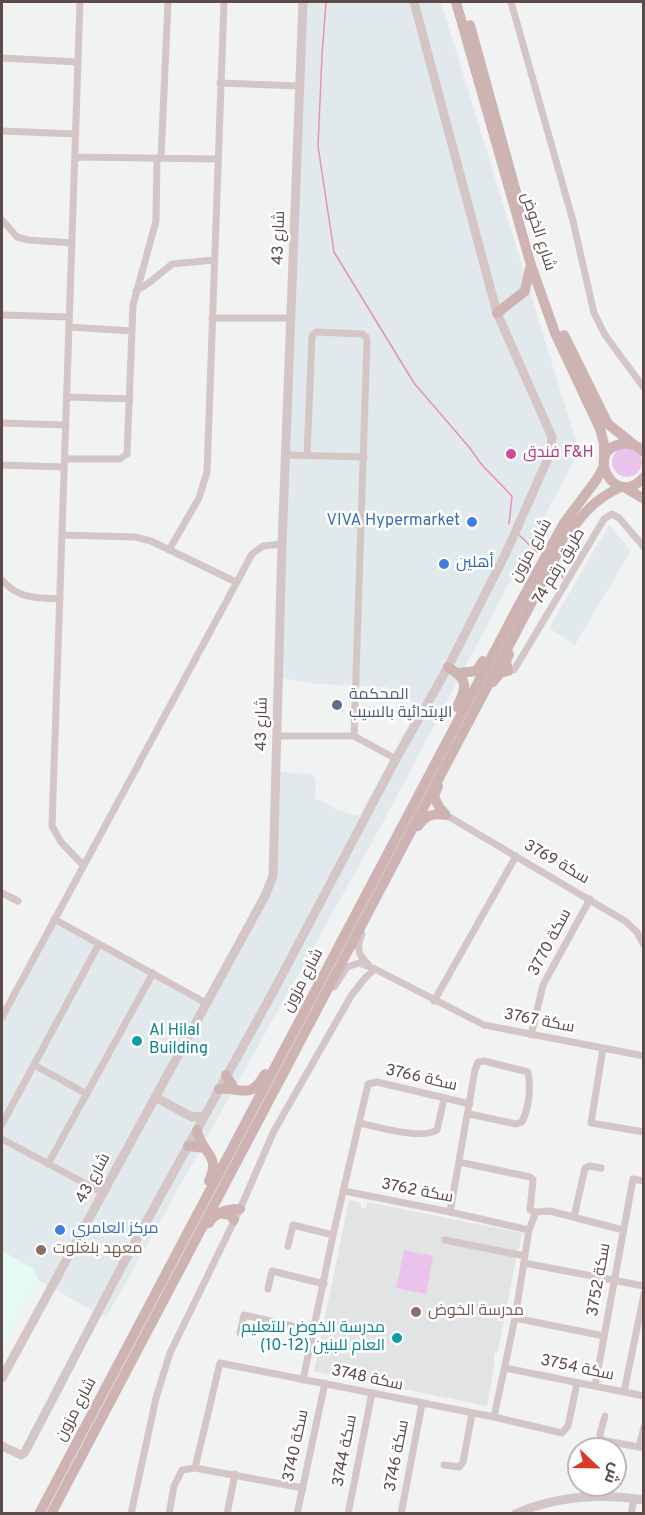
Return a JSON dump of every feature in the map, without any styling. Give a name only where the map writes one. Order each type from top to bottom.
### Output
[{"type":"main road","name":"شارع الخوض","points":[[456,2],[531,265],[555,333],[600,429],[604,444],[604,466]]},
{"type":"main road","name":"شارع الخوض","points":[[464,2],[528,233],[555,317],[608,424],[637,444],[644,453]]},
{"type":"main road","points":[[497,313],[525,291],[531,265]]},
{"type":"main road","name":"شارع مزون","points":[[51,1514],[182,1266],[434,766],[520,603],[564,523],[597,479],[608,452],[613,447],[627,443],[637,444]]},
{"type":"main road","points":[[604,466],[609,480],[644,499]]},
{"type":"main road","name":"شارع مزون","points":[[39,1514],[186,1236],[376,897],[563,543],[577,520],[596,501],[622,487],[636,484],[644,477]]},
{"type":"main road","points":[[459,673],[479,669],[508,615],[520,603]]},
{"type":"main road","points":[[446,815],[439,807],[435,797],[464,732],[496,677],[508,671],[506,661],[518,627]]},
{"type":"main road","points":[[434,766],[438,748],[464,692],[465,684],[459,673],[448,667]]},
{"type":"main road","points":[[396,859],[422,819],[434,813],[446,815]]},
{"type":"main road","points":[[219,1089],[249,1091],[258,1086],[294,1022],[309,1015]]},
{"type":"main road","points":[[226,1075],[235,1090]]},
{"type":"main road","points":[[186,1236],[191,1217],[213,1171],[213,1159],[199,1140],[197,1130]]},
{"type":"main road","points":[[188,1146],[205,1148]]},
{"type":"main road","points":[[182,1266],[196,1250],[212,1218],[220,1213],[240,1209]]},
{"type":"main road","points":[[220,1213],[230,1215],[234,1220]]},
{"type":"street","points":[[80,2],[52,826],[61,843],[83,865]]},
{"type":"street","points":[[65,459],[124,458],[128,452],[132,331],[136,291],[156,221],[168,2]]},
{"type":"street","points":[[169,549],[199,498],[207,472],[224,2]]},
{"type":"street","name":"شارع 43","points":[[2,1378],[270,886],[273,876],[282,544],[303,2]]},
{"type":"street","points":[[2,1446],[21,1455],[25,1452],[104,1300],[448,667],[505,555],[550,454],[552,437],[497,313],[414,2]]},
{"type":"street","points":[[511,2],[573,221],[594,313],[605,335],[644,388]]},
{"type":"street","points":[[2,58],[78,62]]},
{"type":"street","points":[[220,83],[300,86]]},
{"type":"street","points":[[2,131],[76,134]]},
{"type":"street","points":[[75,157],[217,159]]},
{"type":"street","points":[[2,220],[17,237],[72,243]]},
{"type":"street","points":[[136,291],[172,264],[214,260]]},
{"type":"street","points":[[2,315],[69,316]]},
{"type":"street","points":[[212,318],[292,318]]},
{"type":"street","points":[[69,327],[132,331]]},
{"type":"street","points":[[307,455],[312,336],[316,332],[360,334],[367,339],[354,736]]},
{"type":"street","points":[[68,398],[130,399]]},
{"type":"street","points":[[2,423],[66,425]]},
{"type":"street","points":[[287,455],[364,457]]},
{"type":"street","points":[[2,465],[64,467]]},
{"type":"street","name":"طريق رقم 74","points":[[508,671],[514,670],[604,519],[612,514],[619,518],[644,548]]},
{"type":"street","points":[[62,535],[135,537],[151,541],[236,582]]},
{"type":"street","points":[[2,1014],[252,554],[258,549],[282,544]]},
{"type":"street","points":[[3,585],[30,598],[60,599]]},
{"type":"street","points":[[278,736],[354,736],[396,759]]},
{"type":"street","name":"سكة 3769","points":[[446,815],[631,925],[644,945]]},
{"type":"street","points":[[434,1001],[516,856]]},
{"type":"street","points":[[2,892],[18,901]]},
{"type":"street","points":[[375,969],[362,958],[358,945],[376,897]]},
{"type":"street","name":"سكة 3770","points":[[531,1035],[543,985],[590,899]]},
{"type":"street","points":[[54,919],[206,1003]]},
{"type":"street","points":[[2,1124],[99,944]]},
{"type":"street","points":[[309,1015],[350,965],[359,963],[375,969]]},
{"type":"street","points":[[131,1514],[163,1372],[274,1131],[351,996],[375,969]]},
{"type":"street","name":"سكة 3767","points":[[375,969],[484,1025],[644,1056]]},
{"type":"street","points":[[48,1164],[153,973]]},
{"type":"street","points":[[603,1048],[591,1123],[644,1132]]},
{"type":"street","points":[[450,1212],[478,1062],[528,1072],[530,1083],[522,1122],[516,1124],[469,1114]]},
{"type":"street","points":[[34,1065],[87,1094]]},
{"type":"street","name":"سكة 3766","points":[[344,1191],[368,1084],[372,1082],[470,1104]]},
{"type":"street","points":[[155,1097],[192,1117],[204,1116]]},
{"type":"street","points":[[360,1123],[414,1133],[431,1133],[437,1130],[444,1099]]},
{"type":"street","points":[[192,1117],[197,1130]]},
{"type":"street","points":[[2,1138],[103,1193]]},
{"type":"street","points":[[459,1162],[530,1177],[534,1180],[530,1210],[536,1212],[546,1210],[623,1230]]},
{"type":"street","points":[[574,1218],[585,1168],[590,1166],[601,1168]]},
{"type":"street","name":"سكة 3752","points":[[595,1386],[633,1179],[644,1181]]},
{"type":"street","points":[[303,1380],[344,1191]]},
{"type":"street","name":"سكة 3762","points":[[344,1191],[530,1230]]},
{"type":"street","points":[[494,1417],[506,1368],[530,1230],[536,1212]]},
{"type":"street","points":[[288,1246],[293,1225],[333,1235]]},
{"type":"street","points":[[445,1240],[644,1286]]},
{"type":"street","points":[[268,1289],[272,1271],[324,1284]]},
{"type":"street","points":[[624,1392],[644,1294]]},
{"type":"street","points":[[240,1333],[244,1315],[314,1331]]},
{"type":"street","points":[[515,1318],[604,1336]]},
{"type":"street","name":"سكة 3748","points":[[195,1468],[220,1363],[494,1417],[562,1433],[568,1426],[577,1383]]},
{"type":"street","name":"سكة 3754","points":[[506,1368],[644,1396]]},
{"type":"street","name":"سكة 3740","points":[[297,1514],[312,1435],[325,1383]]},
{"type":"street","name":"سكة 3744","points":[[348,1514],[372,1393]]},
{"type":"street","name":"سكة 3746","points":[[401,1514],[422,1404]]},
{"type":"street","points":[[444,1465],[459,1467],[463,1462],[472,1414]]},
{"type":"street","points":[[605,1416],[600,1434],[601,1440],[641,1447],[644,1426]]},
{"type":"street","points":[[169,1514],[174,1486],[182,1470],[195,1468],[303,1488]]},
{"type":"street","points":[[227,1514],[235,1474]]},
{"type":"street","points":[[515,1514],[552,1501],[581,1497],[639,1499],[631,1514]]},
{"type":"shaded area","points":[[303,2],[441,2],[579,451],[380,828],[106,1318],[38,1280],[34,1269],[2,1251],[2,1017],[54,919],[206,1002],[274,869],[280,772],[312,774],[316,780],[315,798],[340,811],[359,816],[419,706],[387,687],[318,684],[279,678]]},
{"type":"shaded area","points":[[627,447],[633,448],[641,456],[641,468],[633,476],[627,477],[621,476],[613,468],[612,462],[613,456],[621,448]]},
{"type":"shaded area","points":[[609,525],[631,551],[575,645],[549,628]]},
{"type":"shaded area","name":"مدرسة الخوض","points":[[349,1200],[361,1203],[361,1208],[366,1208],[367,1202],[522,1233],[519,1249],[515,1251],[516,1260],[498,1351],[494,1354],[487,1406],[314,1371]]},
{"type":"shaded area","points":[[404,1250],[433,1256],[426,1294],[396,1288]]},
{"type":"shaded area","points":[[2,1251],[34,1269],[38,1280],[2,1347]]},
{"type":"waterway","points":[[326,2],[318,146],[334,252],[414,383],[482,465],[512,496],[509,524]]},
{"type":"waterway","points":[[518,534],[537,552]]},
{"type":"waterway","points":[[558,566],[563,578]]},
{"type":"place","name":"فندق F&H","points":[[511,454]]},
{"type":"place","name":"VIVA Hypermarket","points":[[472,522]]},
{"type":"place","name":"أهلين","points":[[444,564]]},
{"type":"place","name":"المحكمة الإبتدائية بالسيب","points":[[337,705]]},
{"type":"place","name":"Al Hilal Building","points":[[137,1041]]},
{"type":"place","name":"مركز العامري","points":[[60,1230]]},
{"type":"place","name":"معهد بلغلوت","points":[[41,1250]]},
{"type":"place","name":"مدرسة الخوض","points":[[416,1312]]},
{"type":"place","name":"مدرسة الخوض للتعليم العام للبنين (12-10)","points":[[397,1338]]}]
